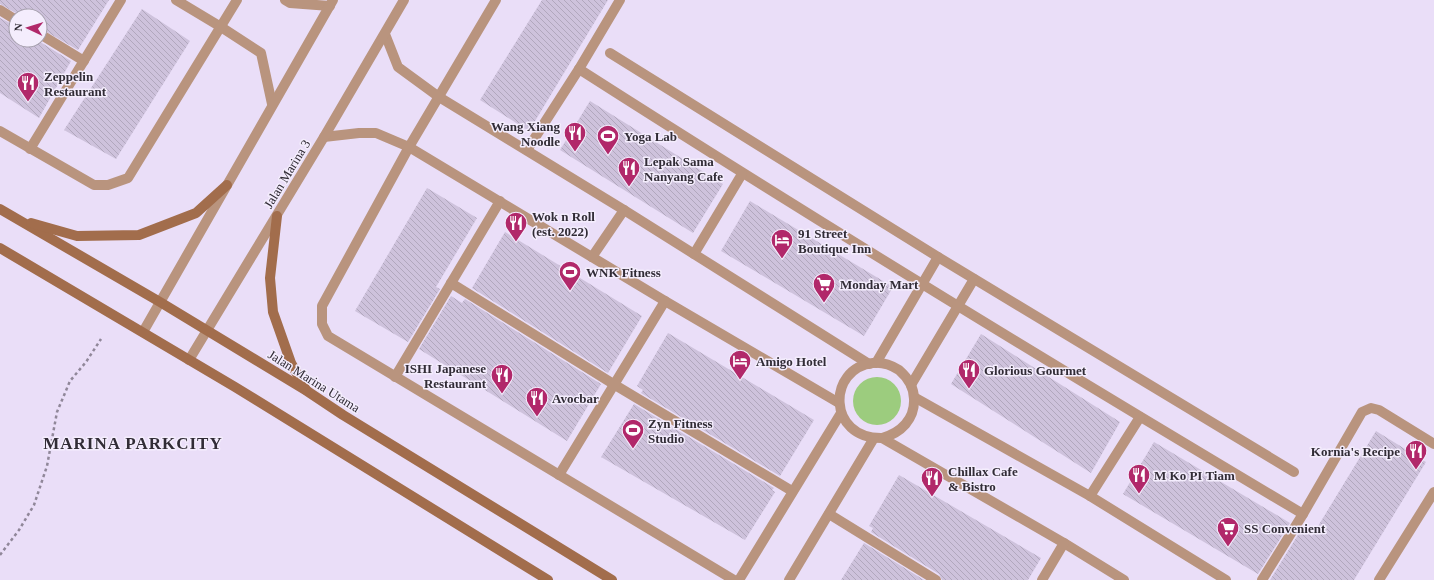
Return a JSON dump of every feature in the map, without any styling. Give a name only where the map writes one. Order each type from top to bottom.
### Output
[{"type":"main road","points":[[14,218],[77,236],[139,236],[196,213],[227,185]]},
{"type":"main road","name":"Jalan Marina Utama","points":[[0,209],[160,302],[307,391],[612,580]]},
{"type":"main road","points":[[277,216],[270,278],[273,312],[290,363],[307,391]]},
{"type":"main road","points":[[0,248],[143,332],[548,580]]},
{"type":"street","points":[[30,149],[121,0]]},
{"type":"street","points":[[176,0],[261,53],[272,104]]},
{"type":"street","points":[[0,131],[94,185],[108,185],[128,178],[237,0]]},
{"type":"street","points":[[285,0],[290,3],[332,3]]},
{"type":"street","name":"Jalan Marina 3","points":[[189,360],[277,216],[404,0]]},
{"type":"street","points":[[496,0],[409,147],[322,306],[322,324],[328,336],[734,580]]},
{"type":"street","points":[[527,150],[579,69],[620,0]]},
{"type":"street","points":[[143,332],[272,104],[332,3]]},
{"type":"street","points":[[385,34],[398,67],[439,97],[873,363],[895,367],[904,375],[911,385],[914,397],[914,407],[911,416],[906,424],[895,434],[878,438],[789,580]]},
{"type":"street","points":[[48,39],[84,61]]},
{"type":"street","points":[[610,53],[938,257],[1294,472]]},
{"type":"street","points":[[579,69],[742,174],[922,285],[1140,418],[1303,514]]},
{"type":"street","points":[[324,136],[376,133],[409,147],[840,408],[846,423],[854,431],[864,436],[878,438],[1064,543],[1124,580]]},
{"type":"street","points":[[694,254],[742,174]]},
{"type":"street","points":[[395,377],[500,201]]},
{"type":"street","points":[[592,257],[624,210]]},
{"type":"street","points":[[739,580],[840,408],[842,385],[847,377],[854,371],[862,366],[873,363],[938,257]]},
{"type":"street","points":[[911,385],[974,279]]},
{"type":"street","points":[[451,283],[615,386],[792,491]]},
{"type":"street","points":[[559,475],[615,386],[665,301]]},
{"type":"street","points":[[914,397],[1090,496],[1226,580]]},
{"type":"street","points":[[1262,580],[1303,514],[1362,412],[1371,408],[1379,410],[1434,444]]},
{"type":"street","points":[[1090,496],[1140,418]]},
{"type":"street","points":[[1380,580],[1434,492]]},
{"type":"street","points":[[829,514],[936,580]]},
{"type":"street","points":[[1042,580],[1064,543]]},
{"type":"path","points":[[0,555],[19,530],[34,505],[47,466],[56,412],[70,381],[86,362],[101,339]]},
{"type":"green space","points":[[872,377],[882,377],[891,381],[897,387],[901,396],[901,406],[897,415],[891,421],[882,425],[872,425],[863,421],[857,415],[853,406],[853,396],[857,387],[863,381]]},
{"type":"building","points":[[0,0],[109,0],[78,50],[48,33],[48,8],[8,9],[0,4]]},
{"type":"building","points":[[542,0],[608,0],[529,131],[480,100]]},
{"type":"building","points":[[142,9],[190,41],[116,159],[64,130]]},
{"type":"building","points":[[0,18],[8,22],[8,48],[48,48],[48,47],[71,61],[39,118],[0,93]]},
{"type":"building","points":[[590,101],[723,184],[693,233],[560,150]]},
{"type":"building","points":[[427,188],[477,218],[436,287],[440,289],[408,342],[355,311]]},
{"type":"building","points":[[750,201],[893,287],[864,336],[721,251]]},
{"type":"building","points":[[505,232],[642,316],[608,373],[472,288]]},
{"type":"building","points":[[451,296],[462,303],[465,299],[601,384],[567,441],[419,349]]},
{"type":"building","points":[[668,333],[814,420],[780,476],[641,393],[643,390],[637,386]]},
{"type":"building","points":[[981,334],[1120,422],[1091,473],[951,384]]},
{"type":"building","points":[[634,404],[774,488],[772,490],[775,492],[745,540],[601,457]]},
{"type":"building","points":[[1376,431],[1426,462],[1354,580],[1270,580],[1301,530],[1312,536]]},
{"type":"building","points":[[1154,442],[1290,523],[1258,574],[1123,494]]},
{"type":"building","points":[[899,475],[1041,558],[1028,580],[942,580],[939,574],[871,532],[873,528],[869,526]]},
{"type":"building","points":[[864,543],[924,580],[841,580]]},
{"type":"place","name":"Zeppelin Restaurant","points":[[28,102]]},
{"type":"place","name":"Wang Xiang Noodle","points":[[575,152]]},
{"type":"place","name":"Yoga Lab","points":[[608,156]]},
{"type":"place","name":"Lepak Sama Nanyang Cafe","points":[[629,188]]},
{"type":"place","name":"Wok n Roll (est. 2022)","points":[[516,242]]},
{"type":"place","name":"91 Street Boutique Inn","points":[[782,260]]},
{"type":"place","name":"WNK Fitness","points":[[570,292]]},
{"type":"place","name":"Monday Mart","points":[[824,304]]},
{"type":"place","name":"Amigo Hotel","points":[[740,380]]},
{"type":"place","name":"Glorious Gourmet","points":[[969,390]]},
{"type":"place","name":"ISHI Japanese Restaurant","points":[[502,394]]},
{"type":"place","name":"Avocbar","points":[[537,418]]},
{"type":"place","name":"Zyn Fitness Studio","points":[[633,450]]},
{"type":"place","name":"Kornia's Recipe","points":[[1416,470]]},
{"type":"place","name":"M Ko PI Tiam","points":[[1139,494]]},
{"type":"place","name":"Chillax Cafe & Bistro","points":[[932,498]]},
{"type":"place","name":"SS Convenient","points":[[1228,548]]},
{"type":"district","name":"MARINA PARKCITY","points":[[133,443]]}]
